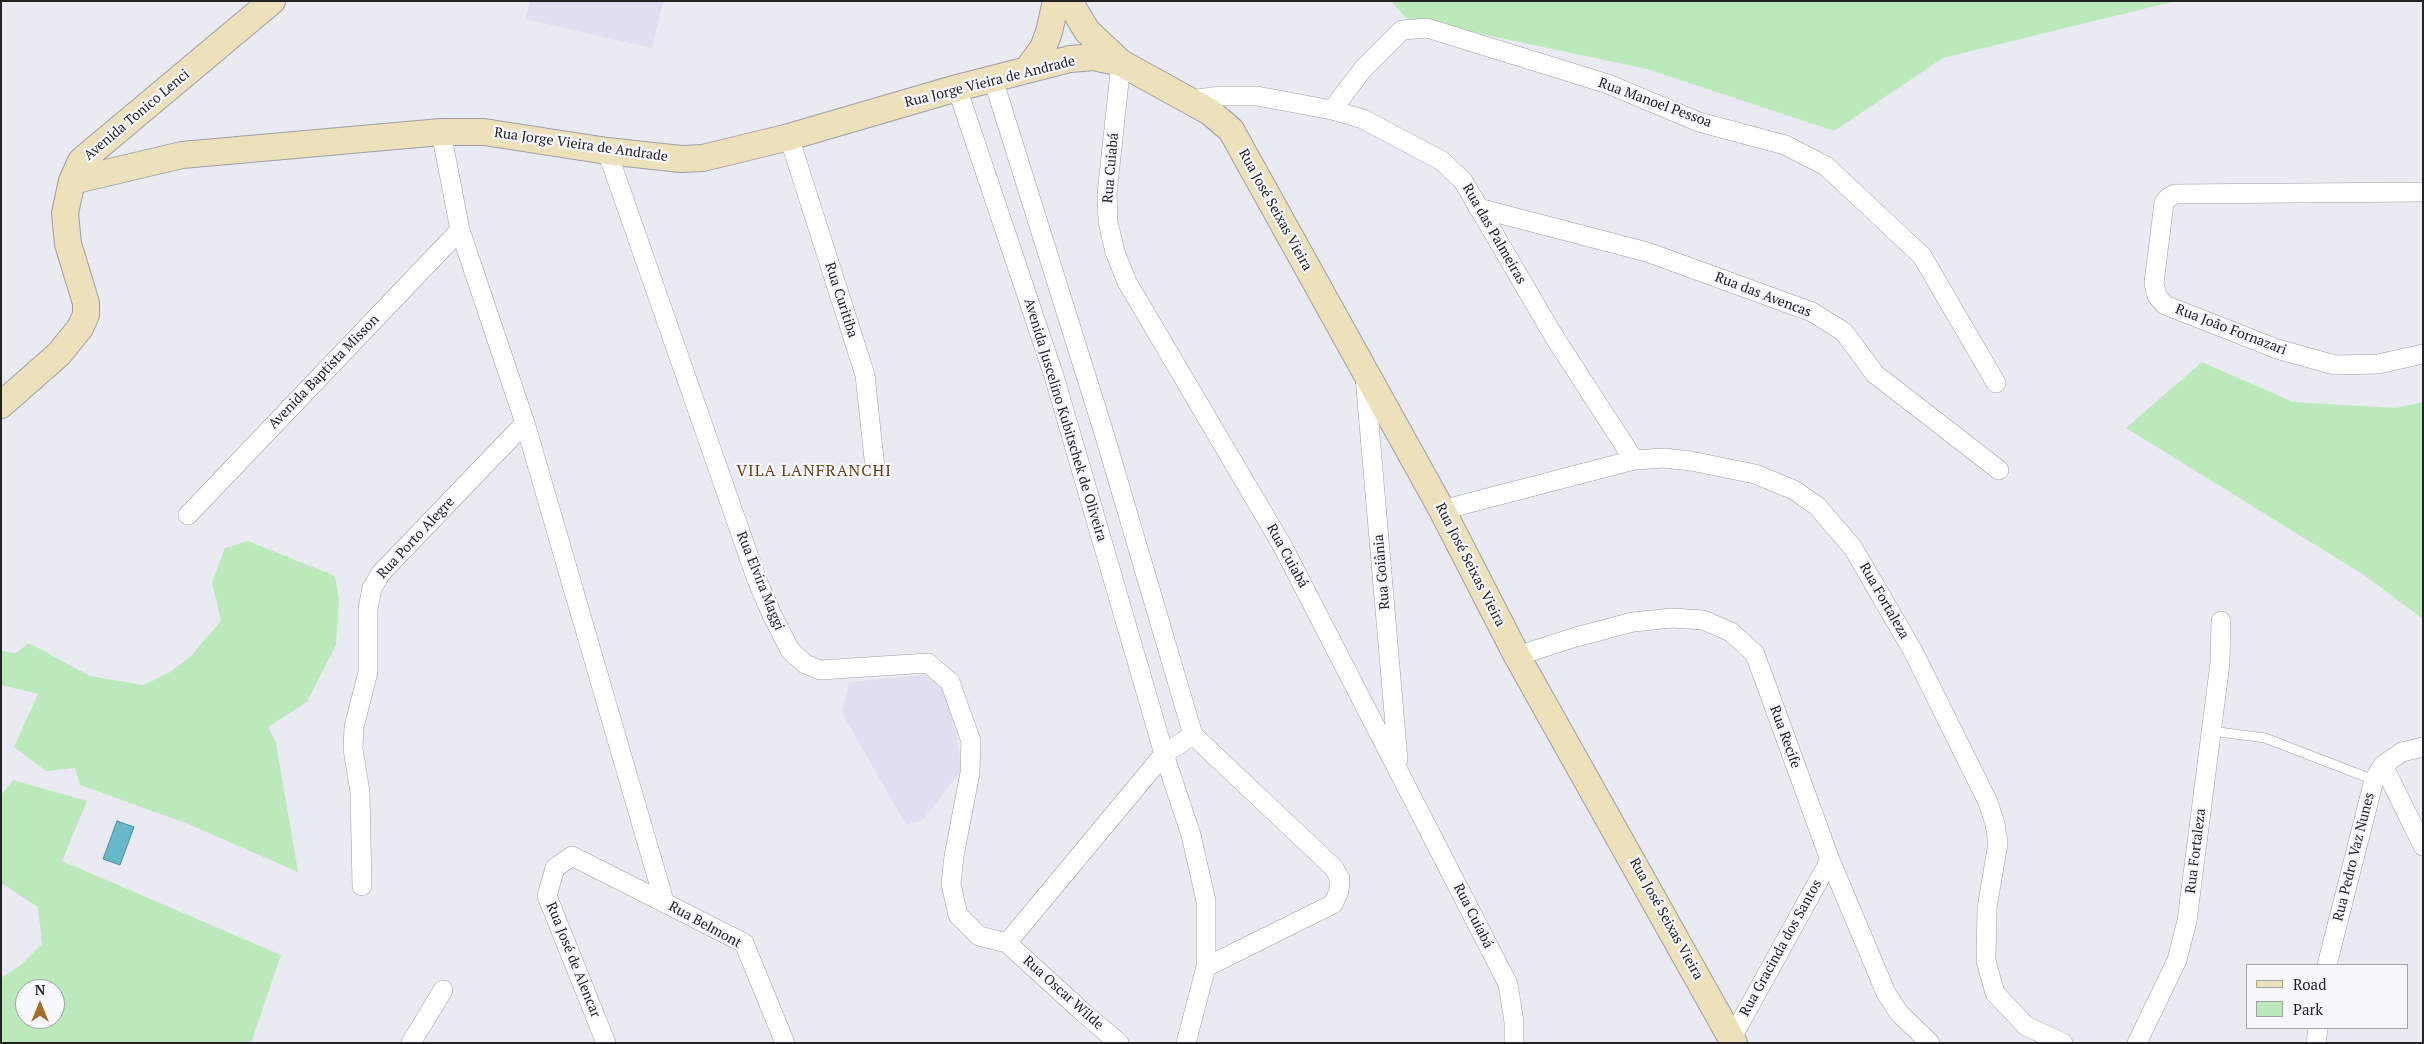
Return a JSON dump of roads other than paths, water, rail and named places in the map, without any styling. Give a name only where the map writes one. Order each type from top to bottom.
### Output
[{"type":"street","name":"Avenida Tonico Lenci","points":[[1,405],[59,354],[80,328],[86,315],[86,303],[68,244],[65,213],[72,181],[81,161],[272,1]]},
{"type":"street","points":[[1028,70],[1050,32],[1056,1]]},
{"type":"street","points":[[1069,1],[1087,31],[1121,63]]},
{"type":"street","name":"Rua Manoel Pessoa","points":[[1332,110],[1363,69],[1402,30],[1426,28],[1608,84],[1699,122],[1786,145],[1826,166],[1922,256],[1996,383]]},
{"type":"street","name":"Rua Jorge Vieira de Andrade","points":[[72,181],[182,155],[441,132],[484,132],[607,151],[681,159],[702,158],[1070,59],[1086,58],[1121,63],[1191,100]]},
{"type":"street","name":"Rua Cuiabá","points":[[1121,63],[1107,194],[1108,222],[1115,252],[1127,282],[1143,312],[1282,544],[1508,984],[1514,1022],[1514,1043]]},
{"type":"street","points":[[993,79],[1083,364],[1193,735],[1334,868],[1340,879],[1339,891],[1333,904],[1206,967]]},
{"type":"street","name":"Avenida Juscelino Kubitschek de Oliveira","points":[[957,88],[1054,376],[1164,754],[1192,835],[1206,900],[1206,967],[1186,1043]]},
{"type":"street","name":"Rua das Palmeiras","points":[[1191,100],[1220,96],[1257,96],[1332,110],[1363,119],[1442,161],[1463,181],[1554,338],[1634,460]]},
{"type":"street","name":"Rua José Seixas Vieira","points":[[1191,100],[1210,112],[1231,130],[1442,510],[1517,656],[1732,1041]]},
{"type":"street","points":[[441,132],[460,230],[525,423],[664,902]]},
{"type":"street","name":"Rua Curitiba","points":[[789,136],[865,375],[875,468]]},
{"type":"street","name":"Rua Elvira Maggi","points":[[607,151],[757,580],[772,616],[790,650],[805,664],[820,670],[928,663],[950,682],[970,741],[970,773],[954,856],[951,884],[958,915],[979,936],[1007,943]]},
{"type":"street","name":"Rua João Fornazari","points":[[2423,192],[2175,194],[2164,203],[2154,283],[2157,296],[2165,305],[2277,350],[2335,365],[2378,364],[2423,354]]},
{"type":"street","name":"Rua das Avencas","points":[[1478,208],[1647,252],[1812,312],[1844,332],[1875,374],[1998,470]]},
{"type":"street","name":"Avenida Baptista Misson","points":[[188,515],[460,230]]},
{"type":"street","points":[[1054,376],[1083,364]]},
{"type":"street","name":"Rua Goiânia","points":[[1365,373],[1399,770]]},
{"type":"street","name":"Rua Porto Alegre","points":[[362,886],[360,792],[353,749],[354,727],[368,672],[368,609],[372,588],[381,573],[525,423]]},
{"type":"street","name":"Rua Fortaleza","points":[[1442,510],[1634,460],[1664,458],[1691,461],[1754,474],[1794,490],[1817,506],[1853,548],[1914,651],[1988,802],[1995,824],[1998,844],[1987,908],[1986,961],[1996,993],[2026,1026],[2064,1043]]},
{"type":"street","name":"Rua Recife","points":[[1517,656],[1576,637],[1633,622],[1672,618],[1703,620],[1731,632],[1754,654],[1830,860],[1886,993],[1899,1013],[1930,1043]]},
{"type":"street","name":"Rua Fortaleza","points":[[2137,1043],[2177,960],[2187,921],[2220,663],[2221,621]]},
{"type":"street","points":[[1007,943],[1164,754],[1193,735]]},
{"type":"street","points":[[2423,747],[2402,752],[2379,772],[2423,846]]},
{"type":"street","name":"Rua Pedro Vaz Nunes","points":[[2327,964],[2379,772]]},
{"type":"street","name":"Rua Belmont","points":[[572,856],[744,943],[785,1043]]},
{"type":"street","name":"Rua José de Alencar","points":[[572,856],[555,868],[547,896],[606,1043]]},
{"type":"street","name":"Rua Gracinda dos Santos","points":[[1732,1041],[1830,860]]},
{"type":"street","name":"Rua Oscar Wilde","points":[[1007,943],[1120,1043]]},
{"type":"street","points":[[411,1043],[444,990]]},
{"type":"street","points":[[2316,1043],[2318,1029]]},
{"type":"lane","points":[[2211,731],[2265,738],[2379,772]]},
{"type":"water","points":[[117,821],[134,827],[120,865],[103,859]]},
{"type":"district","name":"VILA LANFRANCHI","points":[[814,471]]}]
